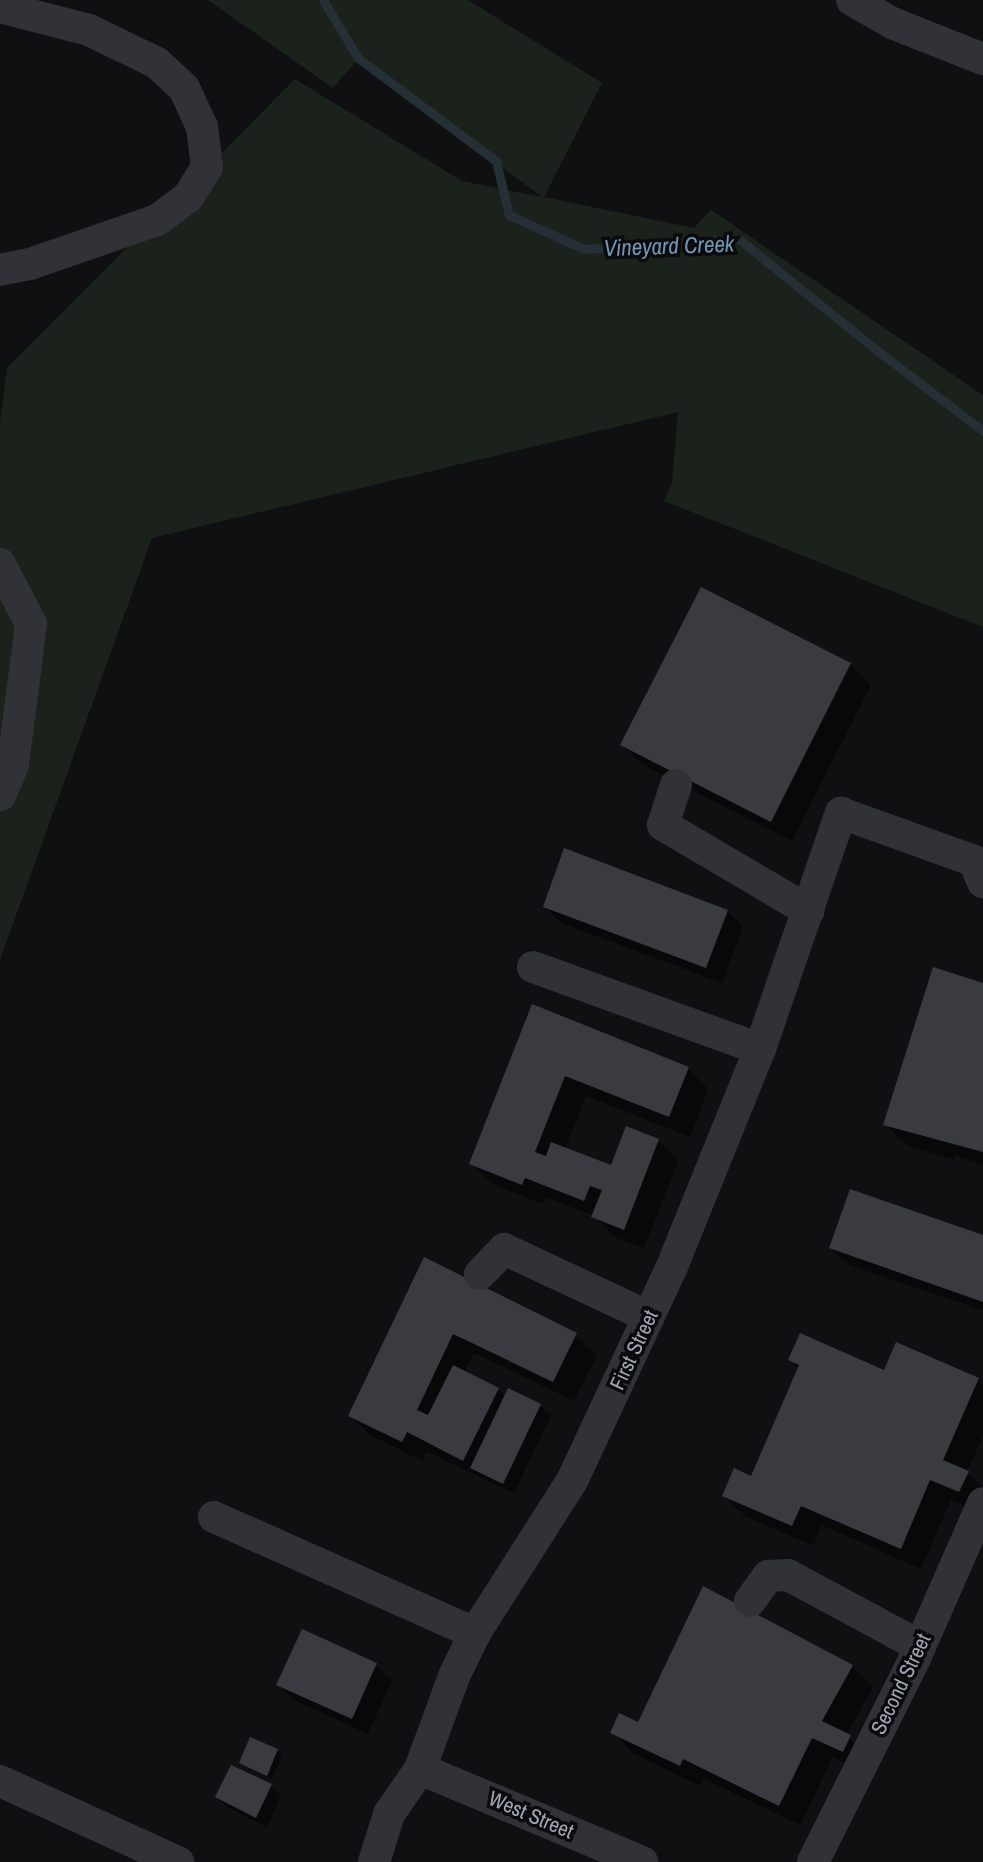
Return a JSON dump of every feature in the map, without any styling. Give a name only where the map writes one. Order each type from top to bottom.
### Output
[{"type":"street","points":[[852,0],[892,23],[983,59]]},
{"type":"street","points":[[0,7],[89,30],[157,63],[184,88],[202,127],[207,167],[188,197],[158,220],[44,260],[0,271]]},
{"type":"street","points":[[0,564],[31,624],[13,765],[0,795]]},
{"type":"street","points":[[676,785],[663,825],[809,911]]},
{"type":"street","name":"First Street","points":[[374,1862],[389,1814],[419,1769],[455,1674],[475,1633],[572,1481],[649,1317],[715,1166],[760,1049],[841,813],[974,861],[983,881]]},
{"type":"street","points":[[533,967],[760,1049]]},
{"type":"street","points":[[480,1274],[503,1249],[649,1317]]},
{"type":"street","name":"Second Street","points":[[813,1862],[920,1646],[983,1503]]},
{"type":"street","points":[[214,1517],[475,1633]]},
{"type":"street","points":[[750,1601],[768,1576],[788,1576],[920,1646]]},
{"type":"street","name":"West Street","points":[[419,1769],[642,1862]]},
{"type":"street","points":[[0,1781],[178,1862]]},
{"type":"shaded area","points":[[208,0],[468,0],[602,83],[544,197],[694,228],[711,210],[983,395],[983,627],[664,501],[672,483],[678,412],[152,538],[0,960],[0,422],[7,368],[295,79],[462,181],[542,197],[358,59],[333,88]]},
{"type":"building","points":[[701,587],[851,663],[771,822],[620,745]]},
{"type":"building","points":[[564,848],[728,910],[706,968],[543,907]]},
{"type":"building","points":[[933,967],[983,983],[983,1152],[883,1125]]},
{"type":"building","points":[[532,1004],[689,1067],[669,1117],[565,1076],[535,1152],[546,1156],[551,1142],[611,1165],[626,1126],[659,1139],[624,1230],[591,1217],[602,1190],[590,1186],[584,1201],[525,1178],[522,1185],[469,1164]]},
{"type":"building","points":[[850,1189],[983,1235],[983,1302],[829,1248]]},
{"type":"building","points":[[424,1257],[577,1333],[553,1382],[453,1334],[417,1410],[428,1415],[453,1365],[499,1388],[463,1461],[407,1432],[402,1442],[348,1416]]},
{"type":"building","points":[[800,1333],[884,1370],[896,1342],[979,1378],[943,1460],[969,1471],[959,1492],[930,1480],[901,1549],[801,1506],[792,1526],[722,1496],[734,1468],[751,1476],[799,1365],[788,1360]]},
{"type":"building","points":[[508,1388],[541,1404],[503,1484],[470,1468]]},
{"type":"building","points":[[703,1586],[853,1665],[822,1721],[851,1735],[843,1752],[812,1738],[779,1806],[683,1759],[680,1766],[610,1733],[619,1713],[638,1722]]},
{"type":"building","points":[[302,1629],[377,1663],[352,1719],[276,1685]]},
{"type":"building","points":[[250,1737],[278,1749],[267,1776],[239,1763]]},
{"type":"building","points":[[231,1765],[272,1784],[256,1818],[215,1797]]},
{"type":"waterway","name":"Vineyard Creek","points":[[323,0],[358,58],[496,161],[509,215],[584,249],[739,239],[879,352],[983,431]]}]
